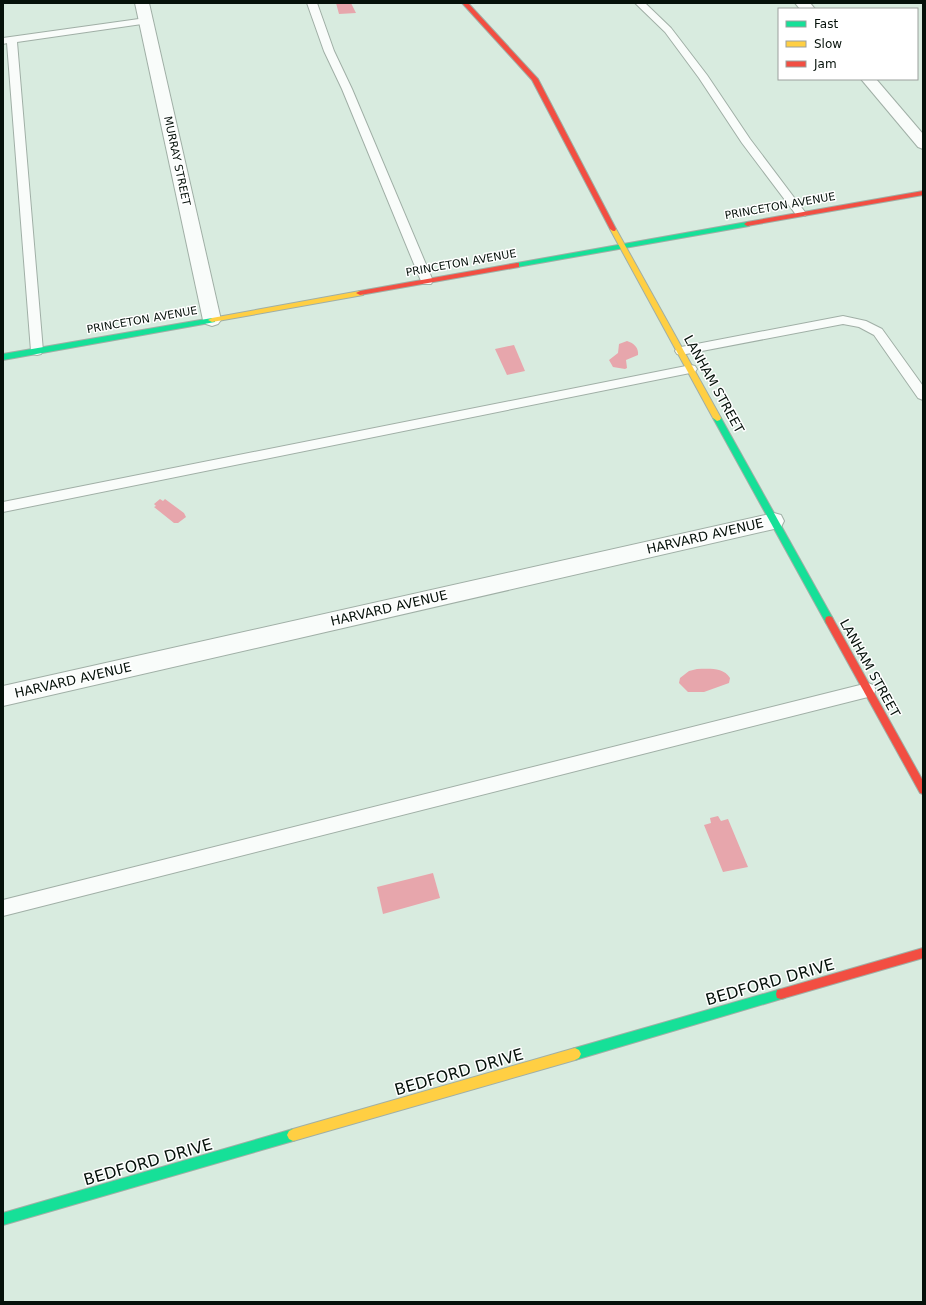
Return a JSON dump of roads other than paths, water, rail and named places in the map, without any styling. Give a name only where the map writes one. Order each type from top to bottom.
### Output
[{"type":"street","name":"MURRAY STREET","points":[[142,3],[212,320]]},
{"type":"street","name":"LANHAM STREET","points":[[465,3],[535,79],[622,246],[923,790]]},
{"type":"street","points":[[869,80],[923,144]]},
{"type":"street","name":"PRINCETON AVENUE","points":[[3,357],[923,193]]},
{"type":"street","name":"HARVARD AVENUE","points":[[3,696],[774,520]]},
{"type":"street","name":"BEDFORD DRIVE","points":[[3,1219],[923,953]]},
{"type":"lane","points":[[312,3],[329,51],[348,89],[427,281]]},
{"type":"lane","points":[[640,3],[668,30],[703,77],[746,141],[801,214]]},
{"type":"lane","points":[[37,351],[7,41],[146,21]]},
{"type":"lane","points":[[681,351],[843,320],[862,324],[878,332],[923,395]]},
{"type":"lane","points":[[3,507],[691,369]]},
{"type":"lane","points":[[3,908],[868,690]]}]
